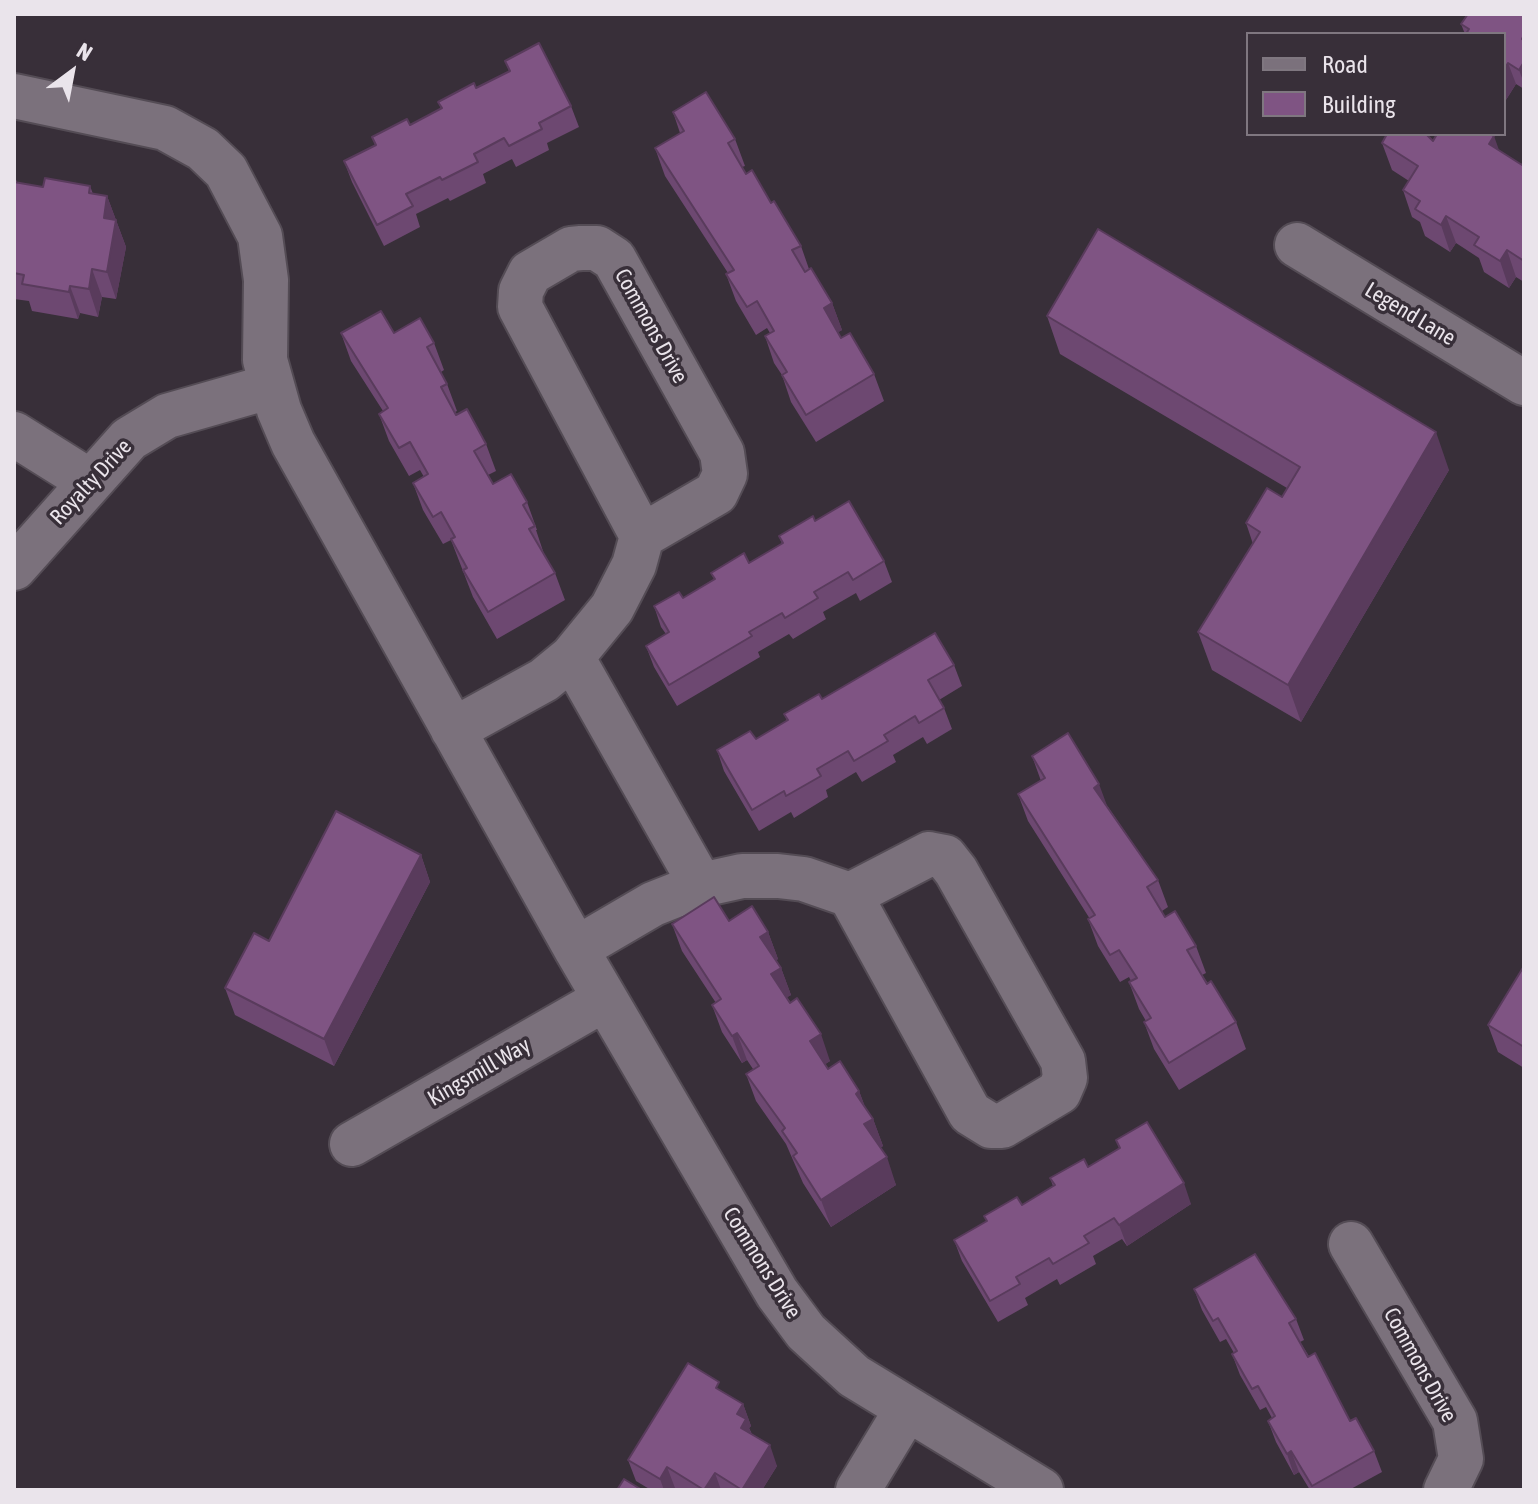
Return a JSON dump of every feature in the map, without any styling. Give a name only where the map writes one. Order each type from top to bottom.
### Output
[{"type":"street","name":"Commons Drive","points":[[14,96],[177,132],[203,149],[226,171],[253,218],[261,247],[266,280],[263,343],[272,386],[293,443],[576,949],[785,1303],[806,1332],[854,1376],[1041,1490]]},
{"type":"street","name":"Legend Lane","points":[[1297,245],[1524,383]]},
{"type":"street","name":"Commons Drive","points":[[597,248],[614,259],[722,453],[725,474],[716,493],[642,536],[520,307],[521,291],[530,273],[571,249],[597,248]]},
{"type":"street","name":"Royalty Drive","points":[[14,568],[129,439],[167,416],[272,386]]},
{"type":"street","points":[[14,434],[89,481]]},
{"type":"street","points":[[453,730],[544,680],[572,657],[612,608],[634,565],[642,536]]},
{"type":"street","points":[[572,657],[701,885]]},
{"type":"street","points":[[576,949],[653,904],[701,885],[742,876],[804,879],[850,895],[977,1120],[1002,1126],[1059,1092],[1065,1078],[1063,1061],[956,871],[945,857],[929,854],[918,857],[850,895]]},
{"type":"street","name":"Kingsmill Way","points":[[352,1144],[605,999]]},
{"type":"street","name":"Commons Drive","points":[[1351,1244],[1455,1421],[1461,1459],[1446,1490]]},
{"type":"street","points":[[858,1490],[907,1409]]},
{"type":"building","points":[[1468,14],[1524,14],[1524,62],[1519,70],[1508,63],[1506,66],[1506,32],[1467,32],[1469,29],[1461,24]]},
{"type":"building","points":[[539,43],[571,106],[539,123],[542,129],[509,146],[504,138],[474,154],[478,162],[406,194],[413,206],[377,225],[344,161],[376,145],[372,137],[407,119],[410,125],[442,108],[438,102],[474,83],[476,88],[510,71],[505,61]]},
{"type":"building","points":[[706,92],[735,139],[728,143],[746,174],[752,170],[801,246],[792,250],[805,272],[811,268],[832,303],[824,308],[841,338],[850,333],[874,374],[806,415],[782,375],[787,372],[765,336],[774,331],[757,301],[747,307],[726,274],[734,270],[655,148],[684,131],[673,112]]},
{"type":"building","points":[[1386,136],[1428,136],[1433,141],[1436,136],[1494,136],[1489,144],[1522,165],[1524,161],[1524,261],[1507,250],[1500,261],[1474,245],[1479,237],[1446,216],[1441,225],[1415,209],[1420,201],[1403,190],[1418,166],[1382,143]]},
{"type":"building","points":[[45,178],[90,186],[89,193],[107,196],[104,218],[116,220],[107,272],[92,269],[89,289],[70,286],[69,292],[22,284],[24,275],[14,273],[14,182],[43,187]]},
{"type":"building","points":[[1098,229],[1436,432],[1288,685],[1198,632],[1260,532],[1246,523],[1267,488],[1282,497],[1300,467],[1047,316]]},
{"type":"building","points":[[381,311],[394,333],[420,318],[434,343],[427,347],[447,384],[441,387],[456,415],[467,409],[486,444],[474,451],[493,484],[511,474],[527,502],[523,505],[535,526],[529,529],[555,573],[488,612],[463,570],[467,568],[441,512],[433,517],[413,483],[428,474],[410,442],[399,448],[379,414],[388,408],[341,333]]},
{"type":"building","points":[[849,501],[884,561],[853,580],[848,572],[814,592],[818,598],[785,618],[782,613],[749,632],[752,636],[669,685],[646,646],[669,632],[654,606],[679,592],[683,598],[715,579],[711,573],[744,553],[749,563],[783,543],[779,536],[813,516],[815,521]]},
{"type":"building","points":[[935,633],[954,665],[928,680],[944,708],[919,723],[915,716],[884,735],[888,741],[854,761],[848,751],[817,769],[821,776],[786,796],[784,791],[752,810],[717,750],[750,731],[756,739],[788,720],[784,714],[819,694],[822,699]]},
{"type":"building","points":[[1068,733],[1099,784],[1094,788],[1158,880],[1147,887],[1165,917],[1175,911],[1196,946],[1187,950],[1207,984],[1211,981],[1236,1022],[1169,1063],[1144,1022],[1151,1018],[1129,982],[1137,978],[1119,950],[1110,955],[1088,919],[1095,915],[1018,794],[1045,778],[1032,756]]},
{"type":"building","points":[[336,811],[421,855],[324,1039],[225,988],[254,933],[269,941]]},
{"type":"building","points":[[714,897],[729,921],[752,906],[768,932],[760,937],[781,968],[771,974],[790,1003],[797,998],[821,1034],[810,1041],[828,1069],[840,1061],[859,1091],[856,1094],[873,1119],[864,1124],[887,1157],[821,1200],[793,1156],[797,1153],[782,1131],[785,1128],[746,1074],[759,1066],[737,1033],[732,1036],[712,1005],[721,999],[672,924]]},
{"type":"building","points":[[1524,966],[1524,1047],[1488,1025]]},
{"type":"building","points":[[1147,1122],[1184,1183],[1119,1225],[1114,1218],[1084,1236],[1089,1243],[1053,1264],[1049,1258],[1016,1277],[1020,1284],[990,1301],[954,1240],[987,1221],[984,1216],[1017,1197],[1022,1205],[1055,1185],[1050,1178],[1084,1159],[1088,1167],[1120,1148],[1116,1140]]},
{"type":"building","points":[[1255,1254],[1296,1319],[1289,1323],[1308,1357],[1315,1353],[1350,1421],[1356,1418],[1374,1451],[1312,1486],[1291,1451],[1287,1454],[1268,1421],[1275,1416],[1258,1386],[1252,1389],[1232,1354],[1237,1351],[1218,1318],[1213,1321],[1194,1289]]},
{"type":"building","points":[[688,1363],[719,1382],[716,1388],[743,1404],[737,1414],[746,1419],[741,1428],[770,1445],[742,1490],[715,1473],[704,1490],[667,1467],[660,1479],[628,1460]]},
{"type":"building","points":[[624,1479],[642,1490],[617,1490]]}]
